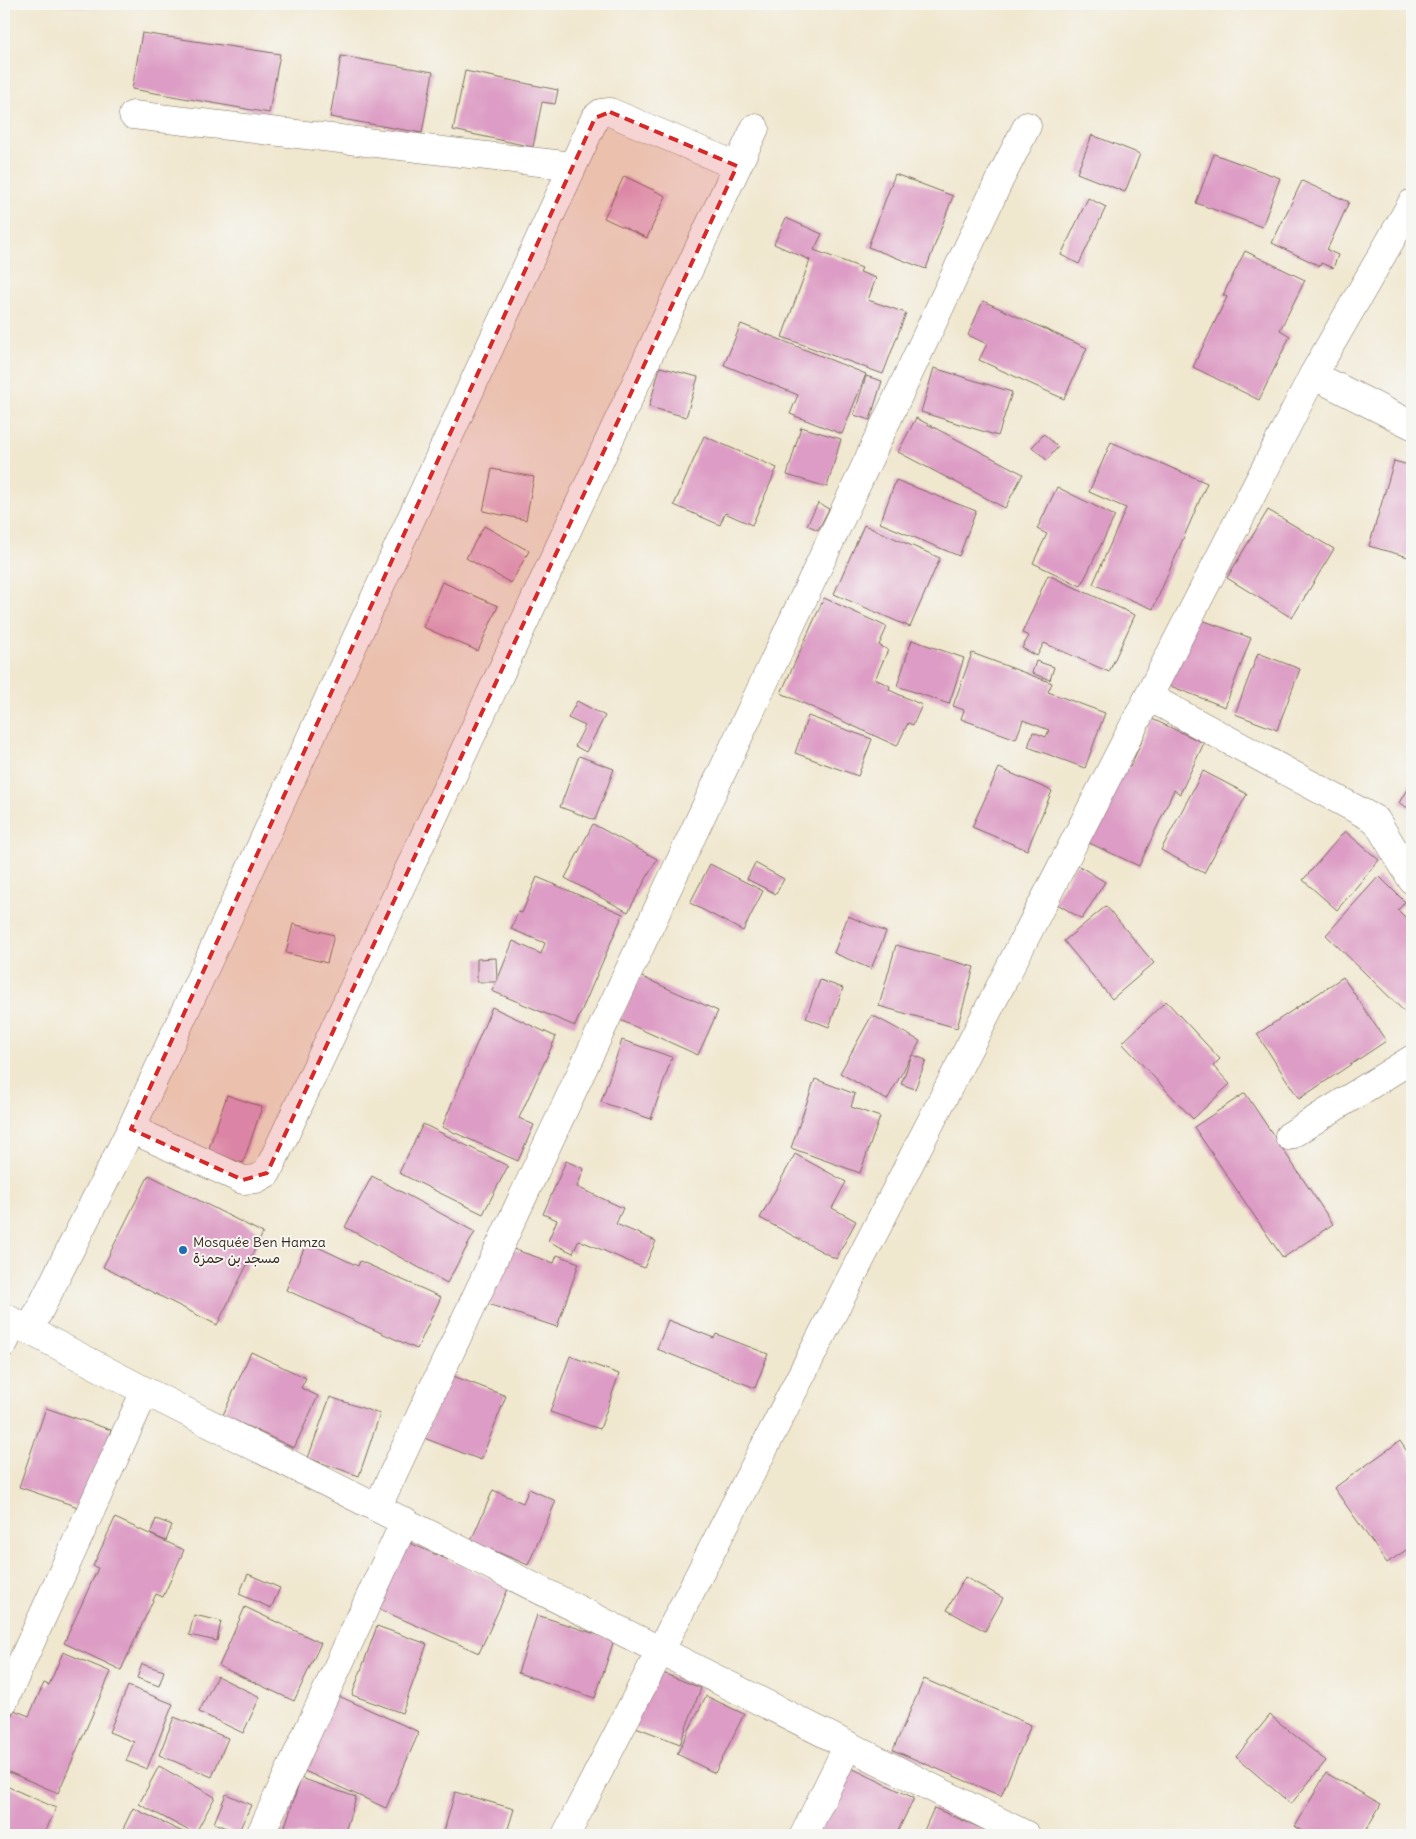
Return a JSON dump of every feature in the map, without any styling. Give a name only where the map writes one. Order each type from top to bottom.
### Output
[{"type":"street","points":[[737,166],[610,112],[601,113],[595,118],[131,1129],[13,1328],[145,1391],[405,1521],[1020,1834]]},
{"type":"street","points":[[133,114],[573,166]]},
{"type":"street","points":[[378,1508],[991,199],[1027,126]]},
{"type":"street","points":[[131,1129],[243,1180],[256,1179],[268,1173],[755,128]]},
{"type":"street","points":[[566,1835],[1313,375],[1412,203]]},
{"type":"street","points":[[1313,375],[1412,426]]},
{"type":"street","points":[[1149,697],[1376,820],[1412,880]]},
{"type":"street","points":[[1289,1136],[1412,1059]]},
{"type":"street","points":[[4,1700],[145,1391]]},
{"type":"street","points":[[260,1835],[405,1521]]},
{"type":"street","points":[[804,1835],[848,1745]]},
{"type":"highlighted area","points":[[610,112],[737,166],[267,1173],[243,1180],[131,1129],[595,118]]},
{"type":"building","points":[[52,4],[87,4],[86,8]]},
{"type":"building","points":[[142,33],[280,54],[269,113],[132,89]]},
{"type":"building","points":[[341,56],[433,72],[422,133],[330,117]]},
{"type":"building","points":[[465,71],[558,90],[555,104],[542,102],[533,147],[453,130]]},
{"type":"building","points":[[1092,135],[1140,154],[1125,192],[1077,173]]},
{"type":"building","points":[[1214,154],[1280,178],[1262,227],[1196,203]]},
{"type":"building","points":[[895,174],[953,196],[926,269],[868,247]]},
{"type":"building","points":[[624,176],[666,196],[647,238],[604,218]]},
{"type":"building","points":[[1302,181],[1349,202],[1327,250],[1338,255],[1333,268],[1321,263],[1320,266],[1272,243]]},
{"type":"building","points":[[1088,198],[1106,207],[1079,264],[1061,255]]},
{"type":"building","points":[[786,218],[822,234],[814,250],[862,268],[860,272],[876,278],[868,300],[906,313],[883,374],[782,337],[810,260],[774,244]]},
{"type":"building","points":[[1245,251],[1305,280],[1280,330],[1290,336],[1259,400],[1193,367],[1227,297],[1223,295]]},
{"type":"building","points":[[983,301],[1087,348],[1064,399],[979,360],[987,344],[968,335]]},
{"type":"building","points":[[741,324],[866,374],[842,434],[790,414],[798,395],[724,365]]},
{"type":"building","points":[[660,367],[698,377],[686,417],[649,407]]},
{"type":"building","points":[[934,368],[1012,392],[998,436],[921,412]]},
{"type":"building","points":[[866,376],[882,381],[870,420],[854,415]]},
{"type":"building","points":[[916,418],[1023,474],[1005,508],[898,452]]},
{"type":"building","points":[[801,427],[841,439],[827,487],[787,475]]},
{"type":"building","points":[[1044,434],[1058,447],[1047,460],[1032,447]]},
{"type":"building","points":[[704,436],[777,468],[752,525],[725,513],[720,525],[674,505]]},
{"type":"building","points":[[1111,442],[1207,483],[1153,609],[1093,584],[1126,508],[1089,492]]},
{"type":"building","points":[[1394,461],[1412,466],[1412,558],[1369,546]]},
{"type":"building","points":[[492,469],[534,477],[526,520],[483,511]]},
{"type":"building","points":[[896,480],[976,511],[959,556],[880,523]]},
{"type":"building","points":[[1057,487],[1115,516],[1081,586],[1033,563],[1047,534],[1037,529]]},
{"type":"building","points":[[818,503],[829,509],[818,530],[807,525]]},
{"type":"building","points":[[1268,510],[1334,549],[1292,618],[1227,578]]},
{"type":"building","points":[[864,525],[940,558],[910,627],[834,594]]},
{"type":"building","points":[[484,526],[529,551],[511,583],[466,558]]},
{"type":"building","points":[[1048,575],[1135,615],[1109,672],[1044,643],[1037,656],[1022,648],[1029,636],[1022,633]]},
{"type":"building","points":[[442,582],[498,606],[478,651],[423,627]]},
{"type":"building","points":[[824,598],[887,627],[879,645],[888,650],[875,679],[890,686],[889,690],[922,705],[913,725],[908,723],[897,746],[781,693]]},
{"type":"building","points":[[1191,616],[1251,638],[1225,707],[1165,684]]},
{"type":"building","points":[[912,640],[964,658],[949,704],[897,686]]},
{"type":"building","points":[[972,653],[1052,683],[1048,692],[1105,713],[1085,768],[1028,747],[1033,732],[1046,737],[1049,730],[1023,720],[1016,739],[961,719],[964,710],[953,706]]},
{"type":"building","points":[[1258,653],[1300,669],[1277,730],[1235,714]]},
{"type":"building","points":[[1036,661],[1054,667],[1050,680],[1032,673]]},
{"type":"building","points":[[577,701],[605,716],[586,752],[575,746],[585,726],[568,718]]},
{"type":"building","points":[[808,716],[872,739],[858,776],[795,753]]},
{"type":"building","points":[[1152,719],[1204,743],[1180,794],[1174,790],[1139,866],[1085,841],[1121,762],[1130,767]]},
{"type":"building","points":[[579,756],[614,769],[595,820],[560,807]]},
{"type":"building","points":[[999,768],[1052,791],[1027,850],[972,827]]},
{"type":"building","points":[[1203,771],[1247,794],[1204,873],[1161,850]]},
{"type":"building","points":[[1412,780],[1412,810],[1399,803]]},
{"type":"building","points":[[593,824],[657,859],[628,912],[565,878]]},
{"type":"building","points":[[1345,831],[1379,860],[1337,910],[1303,880]]},
{"type":"building","points":[[755,863],[784,879],[776,894],[747,879]]},
{"type":"building","points":[[710,864],[763,891],[743,931],[690,903]]},
{"type":"building","points":[[1076,864],[1105,882],[1082,919],[1054,902]]},
{"type":"building","points":[[1379,876],[1405,902],[1398,910],[1412,924],[1412,1015],[1410,1017],[1326,935]]},
{"type":"building","points":[[537,877],[623,914],[575,1026],[492,991],[496,982],[477,982],[477,959],[496,958],[497,981],[513,941],[541,954],[545,943],[511,929],[518,912],[522,913]]},
{"type":"building","points":[[1106,906],[1154,963],[1112,999],[1064,941]]},
{"type":"building","points":[[848,916],[886,932],[871,969],[834,953]]},
{"type":"building","points":[[293,924],[334,935],[327,963],[286,953]]},
{"type":"building","points":[[896,945],[974,967],[957,1028],[879,1006]]},
{"type":"building","points":[[640,976],[718,1011],[698,1055],[620,1020]]},
{"type":"building","points":[[1343,977],[1386,1041],[1299,1099],[1257,1034]]},
{"type":"building","points":[[820,980],[843,988],[829,1027],[806,1018]]},
{"type":"building","points":[[1166,1001],[1220,1059],[1213,1066],[1230,1084],[1193,1119],[1122,1043]]},
{"type":"building","points":[[492,1007],[556,1037],[519,1118],[534,1125],[518,1161],[442,1127]]},
{"type":"building","points":[[872,1015],[920,1041],[913,1055],[926,1060],[915,1089],[901,1084],[912,1055],[887,1100],[840,1073]]},
{"type":"building","points":[[622,1040],[672,1057],[651,1119],[601,1102]]},
{"type":"building","points":[[815,1079],[855,1094],[851,1107],[880,1117],[860,1173],[791,1148]]},
{"type":"building","points":[[1245,1093],[1333,1224],[1283,1258],[1194,1127]]},
{"type":"building","points":[[227,1095],[262,1107],[243,1163],[208,1151]]},
{"type":"building","points":[[423,1124],[508,1166],[483,1214],[399,1173]]},
{"type":"building","points":[[795,1154],[846,1182],[832,1208],[856,1221],[836,1259],[760,1218]]},
{"type":"building","points":[[566,1161],[584,1169],[577,1187],[623,1208],[616,1224],[656,1241],[644,1268],[579,1240],[573,1253],[548,1241],[557,1220],[543,1214]]},
{"type":"building","name":"Mosquée Ben Hamza مسجد بن حمزة","points":[[149,1175],[263,1233],[217,1325],[103,1267]]},
{"type":"building","points":[[372,1176],[475,1232],[447,1283],[345,1227]]},
{"type":"building","points":[[307,1242],[358,1266],[360,1261],[441,1297],[417,1349],[286,1290]]},
{"type":"building","points":[[507,1247],[554,1263],[557,1255],[579,1263],[557,1327],[488,1304]]},
{"type":"building","points":[[668,1320],[714,1338],[716,1334],[768,1354],[755,1388],[657,1349]]},
{"type":"building","points":[[251,1352],[306,1378],[301,1388],[318,1396],[294,1448],[223,1415]]},
{"type":"building","points":[[570,1356],[619,1374],[600,1429],[550,1412]]},
{"type":"building","points":[[448,1374],[506,1396],[481,1460],[424,1438]]},
{"type":"building","points":[[330,1397],[380,1414],[359,1476],[308,1458]]},
{"type":"building","points":[[46,1408],[111,1430],[84,1509],[19,1487]]},
{"type":"building","points":[[1400,1441],[1412,1459],[1412,1546],[1387,1563],[1334,1488]]},
{"type":"building","points":[[529,1489],[556,1501],[528,1565],[471,1541],[493,1490],[523,1503]]},
{"type":"building","points":[[115,1518],[184,1550],[163,1597],[156,1594],[121,1670],[64,1643],[98,1568],[93,1566]]},
{"type":"building","points":[[156,1519],[172,1525],[166,1541],[150,1534]]},
{"type":"building","points":[[401,1539],[509,1587],[479,1653],[372,1606]]},
{"type":"building","points":[[248,1574],[280,1588],[271,1608],[239,1594]]},
{"type":"building","points":[[965,1577],[1003,1598],[985,1631],[947,1610]]},
{"type":"building","points":[[245,1607],[321,1643],[294,1701],[219,1666]]},
{"type":"building","points":[[194,1615],[221,1621],[217,1641],[189,1635]]},
{"type":"building","points":[[537,1615],[614,1640],[595,1698],[518,1673]]},
{"type":"building","points":[[377,1626],[427,1644],[402,1713],[352,1695]]},
{"type":"building","points":[[63,1652],[111,1672],[58,1793],[4,1770],[4,1733],[14,1710],[29,1716],[44,1683],[49,1685]]},
{"type":"building","points":[[142,1664],[164,1671],[159,1686],[137,1678]]},
{"type":"building","points":[[655,1670],[701,1688],[680,1744],[633,1726]]},
{"type":"building","points":[[217,1676],[260,1697],[243,1733],[199,1712]]},
{"type":"building","points":[[924,1679],[1031,1725],[1001,1796],[893,1750]]},
{"type":"building","points":[[128,1686],[173,1704],[147,1769],[126,1761],[134,1742],[109,1732]]},
{"type":"building","points":[[332,1693],[419,1732],[386,1808],[298,1768]]},
{"type":"building","points":[[706,1696],[744,1714],[715,1773],[677,1754]]},
{"type":"building","points":[[1270,1715],[1326,1761],[1291,1804],[1236,1757]]},
{"type":"building","points":[[174,1717],[228,1738],[212,1777],[159,1755]]},
{"type":"building","points":[[841,1763],[914,1798],[896,1835],[821,1835],[810,1830]]},
{"type":"building","points":[[159,1766],[215,1797],[195,1834],[139,1804]]},
{"type":"building","points":[[1326,1773],[1381,1804],[1363,1835],[1309,1835],[1295,1827]]},
{"type":"building","points":[[301,1778],[356,1797],[344,1835],[282,1835]]},
{"type":"building","points":[[4,1785],[56,1808],[44,1835],[4,1835]]},
{"type":"building","points":[[455,1792],[514,1809],[506,1835],[443,1835]]},
{"type":"building","points":[[226,1794],[251,1805],[238,1833],[214,1823]]},
{"type":"building","points":[[133,1808],[189,1835],[120,1835]]},
{"type":"building","points":[[934,1808],[997,1835],[922,1835]]},
{"type":"place","name":"Mosquée Ben Hamza مسجد بن حمزة","points":[[183,1250]]}]
